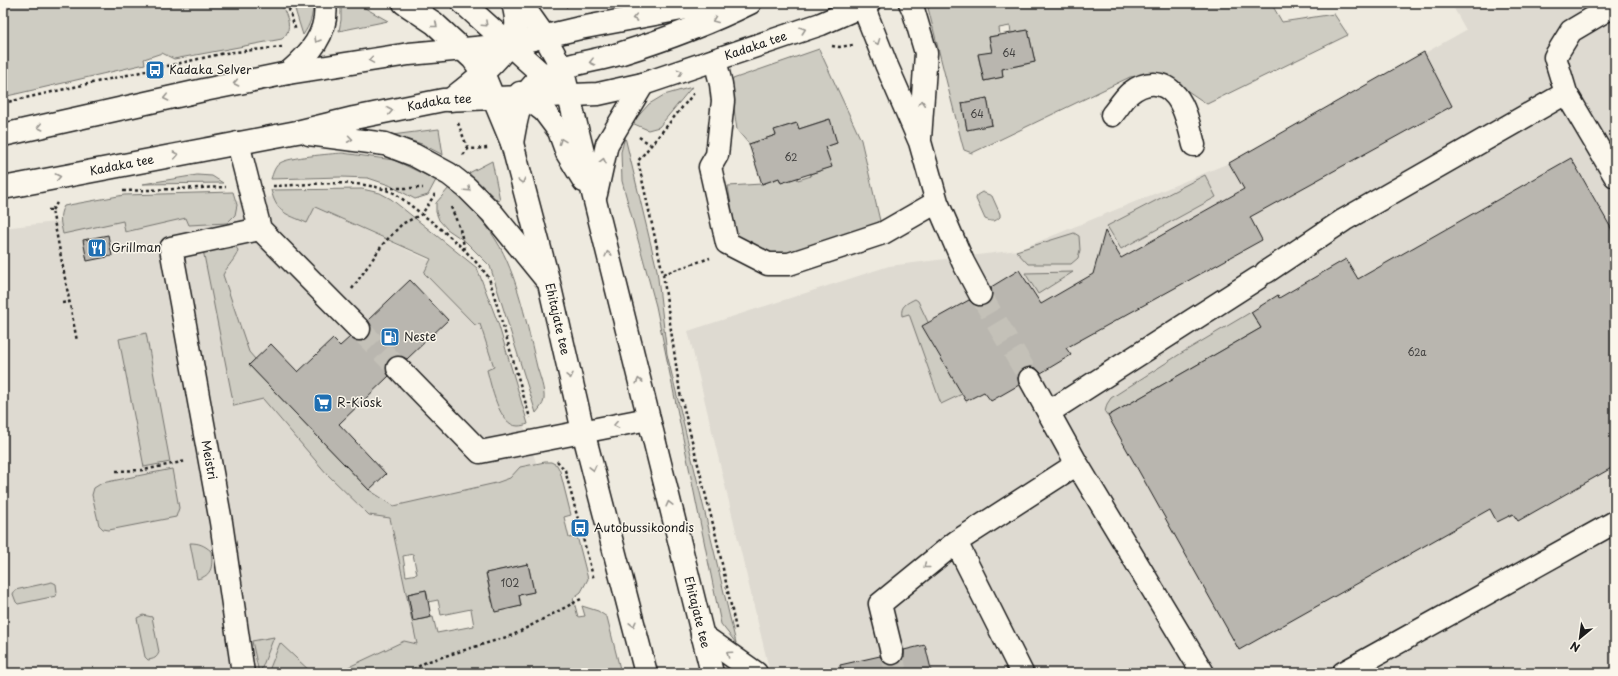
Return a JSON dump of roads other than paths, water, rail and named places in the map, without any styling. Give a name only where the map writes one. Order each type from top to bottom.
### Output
[{"type":"main road","points":[[288,73],[304,60],[322,31],[326,12],[325,3]]},
{"type":"main road","name":"Ehitajate tee","points":[[404,3],[434,23],[464,50],[483,73],[494,99],[502,146],[549,283],[583,431],[646,673]]},
{"type":"main road","points":[[463,3],[508,45],[553,73]]},
{"type":"main road","points":[[450,100],[483,73],[508,45],[516,28],[516,14],[513,3]]},
{"type":"main road","points":[[521,3],[545,37],[553,73],[568,95]]},
{"type":"main road","points":[[3,136],[204,90],[288,73],[409,54],[508,45],[580,28],[714,3]]},
{"type":"main road","points":[[502,146],[525,96],[535,84],[553,73],[620,54],[719,18],[750,3]]},
{"type":"main road","points":[[910,3],[926,53],[920,142]]},
{"type":"main road","points":[[864,4],[920,142],[937,202],[963,262],[980,294]]},
{"type":"main road","name":"Kadaka tee","points":[[3,188],[298,132],[354,118],[450,100],[598,94],[643,84],[715,60],[821,24],[864,4]]},
{"type":"main road","points":[[1615,5],[1571,31],[1555,57],[1566,93],[1615,176]]},
{"type":"main road","points":[[409,54],[443,61],[483,73],[505,82],[525,96],[544,111],[559,131],[567,153],[595,199]]},
{"type":"main road","points":[[715,60],[723,100],[717,155],[710,167],[727,244],[768,264],[789,264],[883,233],[937,202]]},
{"type":"main road","points":[[1112,115],[1129,94],[1140,86],[1154,83],[1167,89],[1176,96],[1186,116],[1194,145]]},
{"type":"main road","points":[[595,199],[607,144],[643,84]]},
{"type":"main road","points":[[1049,412],[1262,275],[1344,220],[1566,93]]},
{"type":"main road","name":"Ehitajate tee","points":[[568,95],[712,673]]},
{"type":"main road","points":[[298,132],[385,144],[414,156],[449,174],[467,188],[492,213],[549,283]]},
{"type":"main road","points":[[238,143],[260,229],[359,329]]},
{"type":"main road","name":"Meistri","points":[[243,673],[221,522],[171,248],[260,229]]},
{"type":"main road","points":[[398,368],[480,452],[648,418]]},
{"type":"main road","points":[[1030,379],[1077,464],[1203,673]]},
{"type":"main road","points":[[892,653],[880,604],[956,542],[1077,464]]},
{"type":"main road","points":[[1342,673],[1615,522]]},
{"type":"main road","points":[[956,542],[1022,673]]},
{"type":"main road","points":[[702,635],[756,673]]},
{"type":"tunnel","points":[[980,294],[1030,379]]},
{"type":"tunnel","points":[[359,329],[398,368]]},
{"type":"tunnel","points":[[892,653],[896,673]]},
{"type":"place","name":"Kadaka Selver","points":[[155,70]]},
{"type":"place","name":"Grillman","points":[[97,248]]},
{"type":"place","name":"Neste","points":[[390,337]]},
{"type":"place","name":"R-Kiosk","points":[[323,403]]},
{"type":"place","name":"Autobussikoondis","points":[[580,528]]}]
